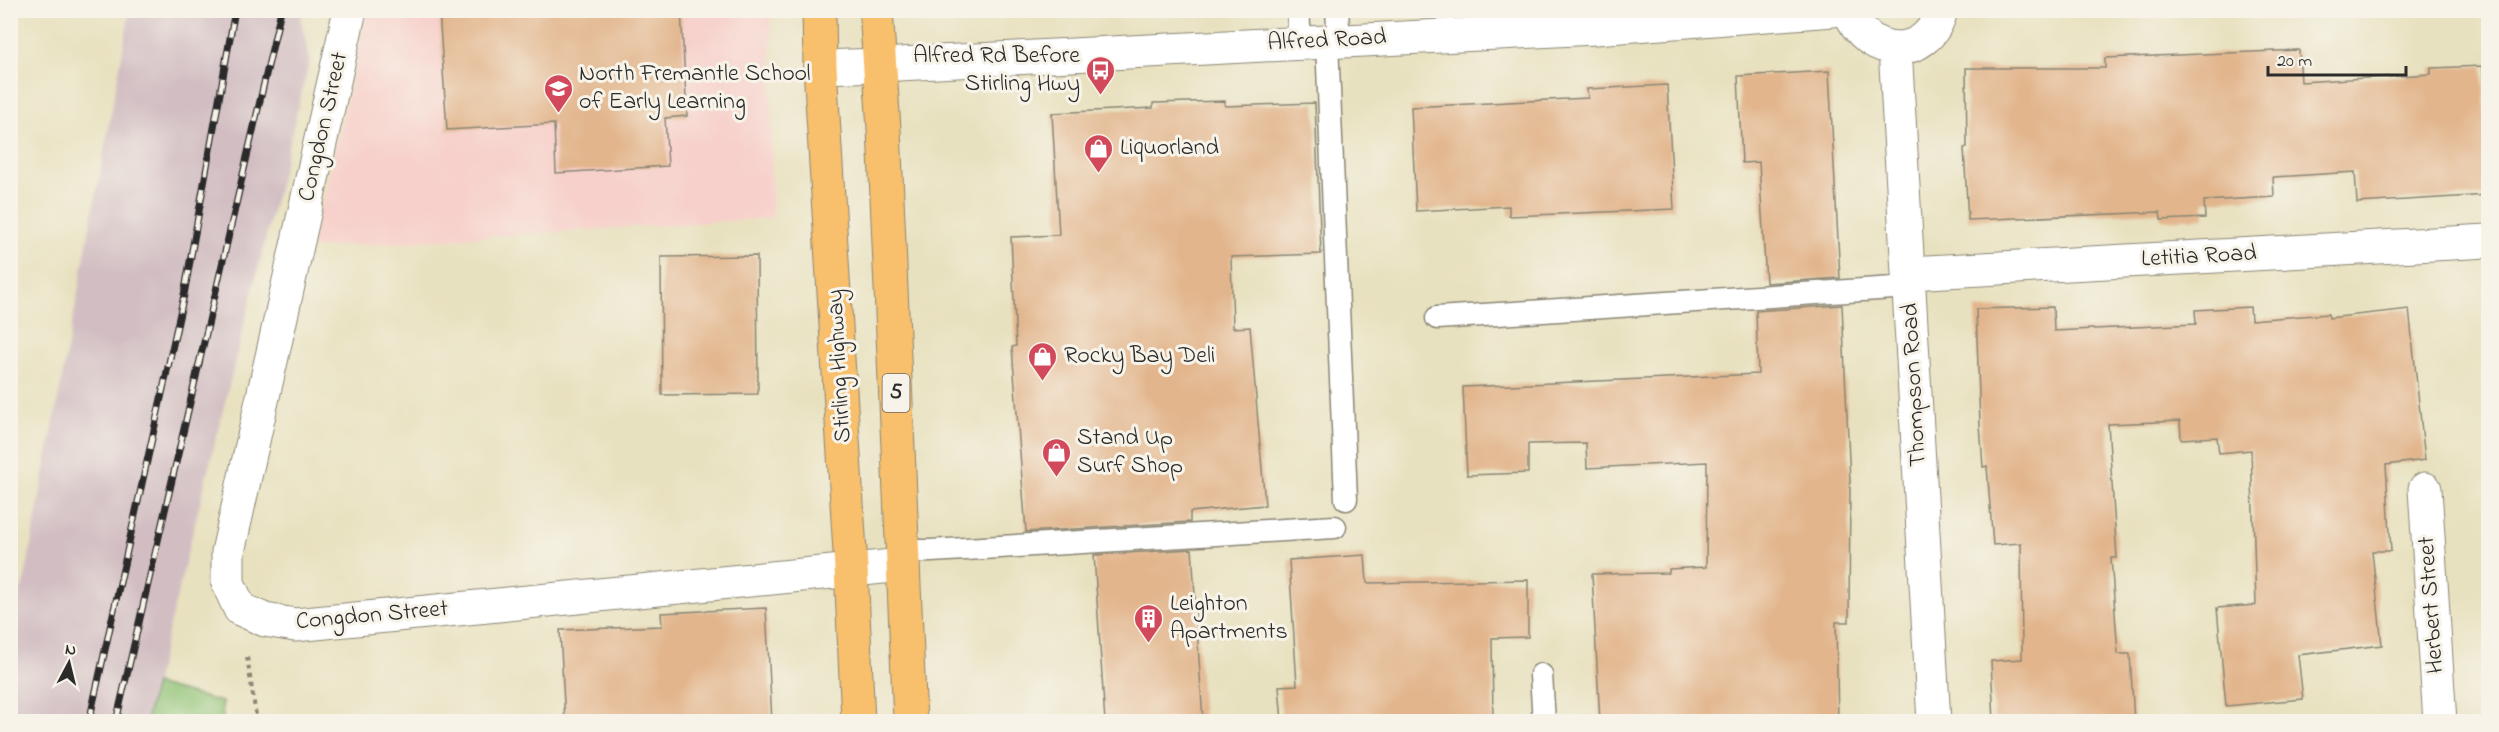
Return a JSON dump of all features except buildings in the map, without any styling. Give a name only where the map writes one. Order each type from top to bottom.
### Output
[{"type":"highway","name":"Stirling Highway","points":[[819,10],[820,66],[851,568],[858,722]]},
{"type":"highway","name":"5","points":[[876,10],[910,722]]},
{"type":"street","name":"Congdon Street","points":[[350,10],[228,552],[228,583],[240,609],[265,620],[295,625],[851,568],[903,558]]},
{"type":"street","name":"Alfred Road","points":[[820,66],[880,65],[1326,34],[1595,19],[1833,10]]},
{"type":"street","points":[[1850,10],[1854,25],[1865,38],[1879,45],[1896,48],[1924,39],[1934,27],[1941,10]]},
{"type":"street","name":"Thompson Road","points":[[1896,48],[1934,722]]},
{"type":"street","name":"Letitia Road","points":[[1909,280],[2488,241]]},
{"type":"street","name":"Herbert Street","points":[[2425,489],[2440,722]]},
{"type":"lane","points":[[1298,10],[1326,34],[1346,499]]},
{"type":"lane","points":[[1437,318],[1909,280]]},
{"type":"lane","points":[[903,558],[931,551],[1335,527]]},
{"type":"lane","points":[[1541,675],[1544,722]]},
{"type":"path","points":[[240,609],[257,722]]},
{"type":"shaded area","points":[[130,11],[303,11],[301,20],[310,59],[146,721],[11,721],[10,619],[24,583]]},
{"type":"shaded area","name":"North Fremantle School of Early Learning","points":[[368,11],[771,11],[772,218],[311,248]]},
{"type":"green space","points":[[155,684],[222,702],[223,721],[146,721]]},
{"type":"railway","points":[[89,722],[184,295],[235,10]]},
{"type":"railway","points":[[116,722],[281,10]]},
{"type":"place","name":"Alfred Rd Before Stirling Hwy","points":[[1101,96]]},
{"type":"place","name":"North Fremantle School of Early Learning","points":[[558,114]]},
{"type":"place","name":"Liquorland","points":[[1099,174]]},
{"type":"place","name":"Rocky Bay Deli","points":[[1043,382]]},
{"type":"place","name":"Stand Up Surf Shop","points":[[1056,478]]},
{"type":"place","name":"Leighton Apartments","points":[[1149,644]]}]
